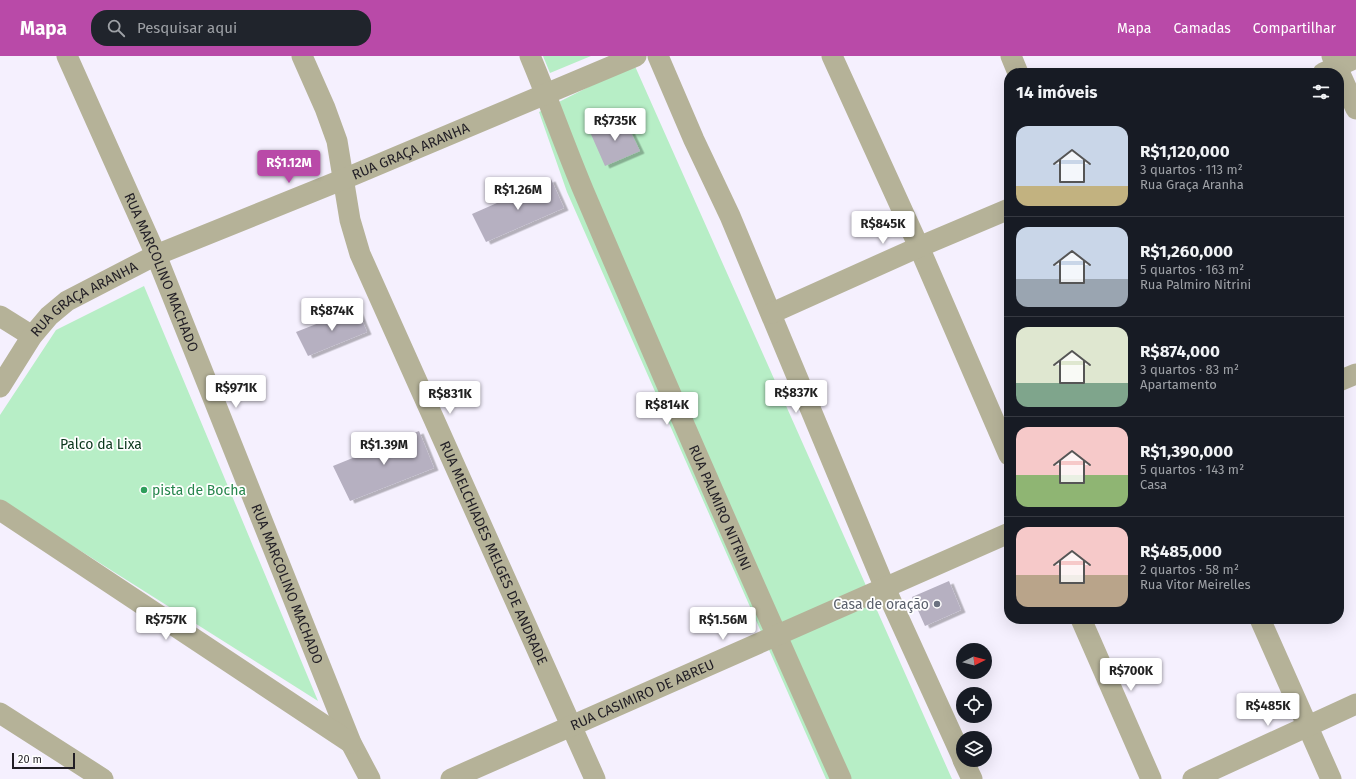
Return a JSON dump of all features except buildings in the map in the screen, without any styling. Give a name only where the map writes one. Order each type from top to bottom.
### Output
[{"type":"street","name":"RUA MARCOLINO MACHADO","points":[[67,56],[156,254],[351,743],[370,779]]},
{"type":"street","name":"RUA MELCHIADES MELGES DE ANDRADE","points":[[302,56],[325,108],[337,141],[350,220],[360,254],[595,779]]},
{"type":"street","name":"RUA PALMIRO NITRINI","points":[[530,56],[547,94],[583,189],[776,636],[841,779]]},
{"type":"street","name":"RUA GRAÇA ARANHA","points":[[0,387],[32,336],[48,316],[67,302],[156,254],[344,179],[636,56]]},
{"type":"street","points":[[658,56],[772,313],[885,588],[956,745]]},
{"type":"street","points":[[832,56],[919,247],[1004,443]]},
{"type":"street","points":[[1011,56],[1016,68]]},
{"type":"street","points":[[1330,65],[1356,58]]},
{"type":"street","points":[[1344,89],[1356,109]]},
{"type":"street","points":[[772,313],[919,247],[1004,211]]},
{"type":"street","points":[[0,316],[32,336]]},
{"type":"street","points":[[1344,379],[1356,374]]},
{"type":"street","points":[[0,510],[351,743]]},
{"type":"street","name":"RUA CASIMIRO DE ABREU","points":[[451,779],[1004,535]]},
{"type":"street","points":[[1083,624],[1151,779]]},
{"type":"street","points":[[1262,624],[1331,779]]},
{"type":"street","points":[[1193,779],[1356,704]]},
{"type":"street","points":[[0,714],[103,779]]},
{"type":"street","points":[[966,767],[972,779]]},
{"type":"green space","points":[[543,56],[591,56],[550,73]]},
{"type":"green space","points":[[634,64],[952,779],[826,779],[567,192],[539,112]]},
{"type":"green space","name":"Palco da Lixa","points":[[144,286],[318,701],[0,500],[0,415],[56,330]]},
{"type":"place","name":"pista de Bocha","points":[[144,490]]},
{"type":"place","name":"Casa de oração","points":[[937,604]]}]
